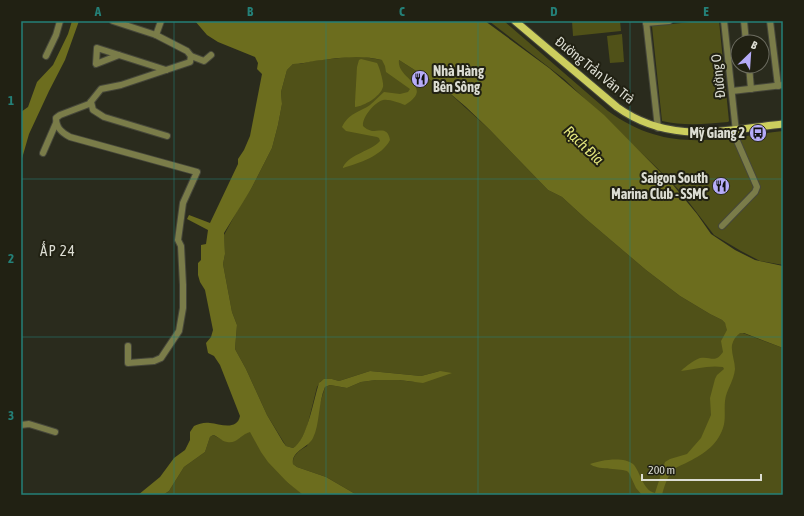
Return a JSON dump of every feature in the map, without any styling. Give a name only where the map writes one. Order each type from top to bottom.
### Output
[{"type":"main road","name":"Đường Trần Văn Trà","points":[[515,21],[617,107],[634,118],[658,128],[677,132],[693,133],[783,124]]},
{"type":"street","points":[[46,56],[56,36],[60,21]]},
{"type":"street","points":[[113,21],[156,35],[187,51],[191,56],[204,61],[211,55]]},
{"type":"street","points":[[156,35],[161,21]]},
{"type":"street","points":[[658,128],[646,22],[669,21]]},
{"type":"street","name":"Đường O","points":[[722,226],[757,188],[737,141],[724,21]]},
{"type":"street","points":[[744,21],[745,34]]},
{"type":"street","points":[[732,91],[780,86],[770,21]]},
{"type":"street","points":[[119,55],[166,70]]},
{"type":"street","points":[[43,153],[56,123],[56,118],[60,115],[89,104],[101,89],[121,85],[190,62],[191,56]]},
{"type":"street","points":[[749,74],[751,89]]},
{"type":"street","points":[[92,102],[93,110],[104,118],[168,136]]},
{"type":"street","points":[[56,123],[58,128],[70,137],[197,172],[182,203],[178,240],[181,246],[183,308],[179,331],[162,358],[154,361],[128,363],[128,346]]},
{"type":"street","points":[[21,425],[29,424],[55,432]]},
{"type":"shaded area","points":[[489,21],[504,21],[608,111],[630,125],[651,133],[672,138],[714,140],[783,131],[783,265],[760,261],[714,235],[681,192],[564,79]]},
{"type":"shaded area","points":[[572,21],[620,21],[621,31],[573,36]]},
{"type":"shaded area","points":[[701,21],[719,21],[729,121],[678,124],[662,121],[652,26]]},
{"type":"shaded area","points":[[622,34],[624,62],[610,63],[607,36]]},
{"type":"shaded area","points":[[358,56],[382,60],[399,60],[446,90],[489,129],[548,190],[562,197],[646,270],[680,296],[722,320],[727,327],[783,348],[783,495],[357,495],[326,477],[297,467],[293,464],[295,455],[307,446],[325,387],[330,385],[347,388],[361,382],[376,380],[399,380],[414,382],[440,371],[421,376],[370,371],[339,381],[332,379],[321,381],[317,387],[307,427],[299,444],[293,448],[286,446],[267,415],[235,349],[237,325],[232,312],[223,264],[225,254],[224,235],[251,189],[272,148],[282,104],[281,92],[287,70],[293,64]]},
{"type":"shaded area","points":[[247,432],[251,432],[288,483],[305,495],[163,495],[169,491],[184,467],[205,452],[210,437],[213,435],[225,441],[232,441],[238,439]]},
{"type":"water","points":[[72,21],[79,21],[65,60],[29,134],[21,162],[21,112],[28,107],[37,82],[53,65],[68,34]]},
{"type":"water","name":"Rạch Đỉa","points":[[195,21],[485,21],[549,68],[604,115],[673,185],[711,234],[735,250],[755,260],[783,266],[783,348],[744,333],[737,335],[732,345],[735,369],[726,397],[723,428],[717,440],[703,453],[673,470],[667,479],[662,495],[642,495],[636,488],[627,471],[602,468],[590,464],[618,459],[629,462],[636,467],[644,485],[655,493],[665,462],[687,454],[701,438],[711,415],[710,398],[715,379],[724,369],[723,367],[712,366],[681,371],[690,363],[700,358],[715,359],[720,356],[723,352],[721,341],[727,330],[725,323],[680,296],[646,270],[562,197],[548,190],[466,107],[446,90],[399,60],[400,67],[416,87],[417,93],[414,98],[405,105],[394,101],[383,100],[373,107],[367,114],[363,122],[363,126],[372,131],[386,131],[390,140],[376,155],[343,168],[346,162],[376,145],[380,141],[377,137],[346,131],[342,127],[345,122],[354,114],[370,105],[384,92],[400,94],[408,92],[410,89],[386,72],[382,60],[374,58],[348,57],[293,64],[287,70],[281,92],[282,104],[272,148],[251,189],[224,233],[225,254],[223,264],[232,312],[237,325],[235,349],[267,415],[286,446],[293,448],[298,444],[302,437],[319,383],[324,379],[339,381],[370,371],[421,376],[440,371],[452,373],[423,383],[399,380],[376,380],[361,382],[347,388],[330,385],[325,387],[313,438],[297,453],[293,460],[293,464],[297,467],[326,477],[357,495],[302,494],[288,483],[268,462],[250,432],[234,442],[225,441],[213,435],[210,437],[205,452],[184,467],[169,491],[163,495],[138,495],[160,477],[174,458],[185,450],[190,440],[190,432],[194,426],[210,423],[228,426],[235,424],[240,416],[220,365],[214,356],[208,353],[206,343],[211,337],[213,330],[205,290],[198,275],[198,263],[201,260],[201,245],[206,244],[208,230],[187,219],[189,215],[210,223],[238,164],[238,159],[250,136],[262,74],[257,69],[258,63],[255,57],[218,42],[207,35]]},
{"type":"water","points":[[361,59],[377,63],[383,82],[383,87],[379,94],[371,100],[363,105],[355,107],[357,67],[359,60]]},
{"type":"place","name":"Nhà Hàng Bên Sông","points":[[420,79]]},
{"type":"place","name":"Mỹ Giang 2","points":[[758,133]]},
{"type":"place","name":"Saigon South Marina Club - SSMC","points":[[721,186]]},
{"type":"district","name":"ẤP 24","points":[[58,250]]}]
